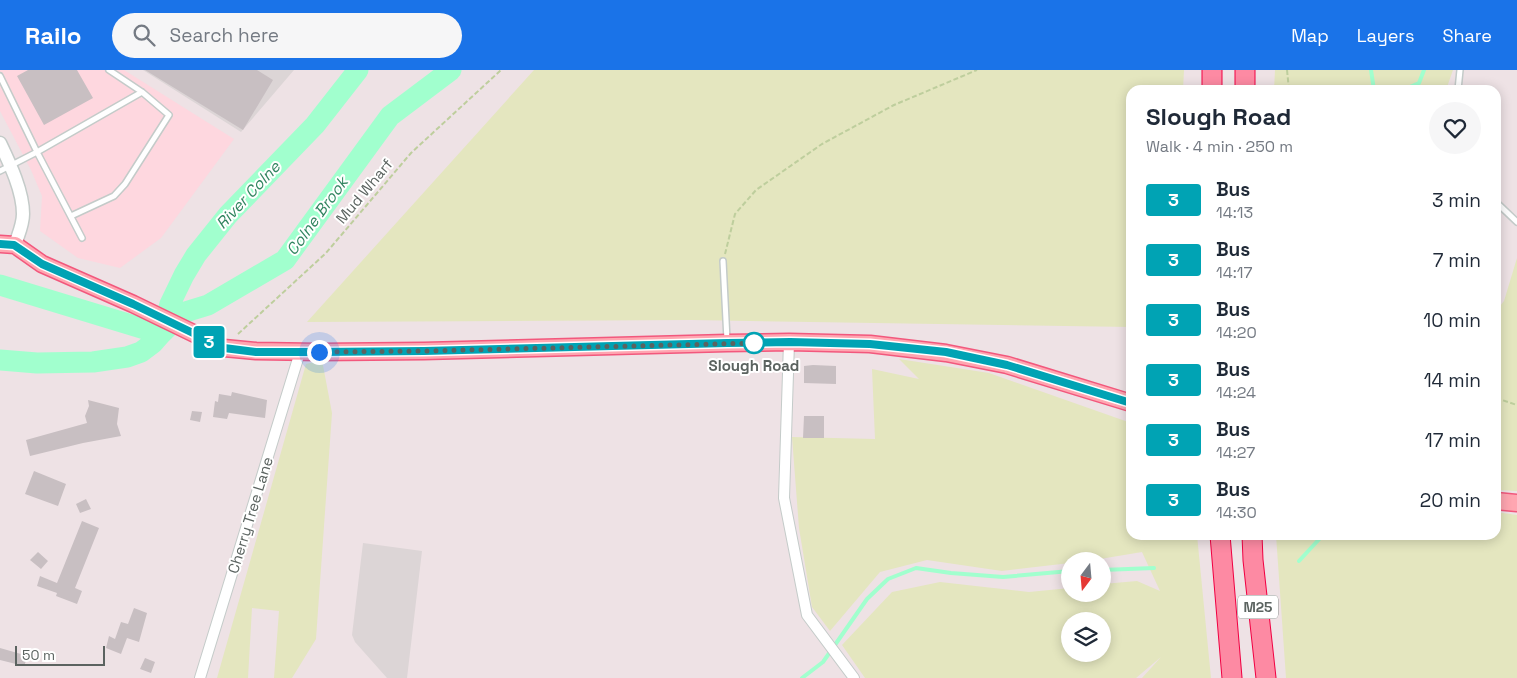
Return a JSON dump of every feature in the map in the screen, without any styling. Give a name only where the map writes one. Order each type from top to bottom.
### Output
[{"type":"highway","points":[[1212,70],[1212,85]]},
{"type":"highway","points":[[1245,85],[1246,70]]},
{"type":"highway","name":"M25","points":[[1220,540],[1232,678]]},
{"type":"highway","name":"M25","points":[[1252,540],[1266,678]]},
{"type":"main road","points":[[7,245],[42,264],[133,304],[224,348],[256,352],[300,352],[424,351],[790,342],[870,344],[946,352],[1007,365],[1126,401]]},
{"type":"main road","points":[[1501,501],[1517,503]]},
{"type":"street","points":[[0,143],[6,169],[21,200],[23,215],[21,228],[7,245]]},
{"type":"street","points":[[790,342],[784,498],[807,615],[854,678]]},
{"type":"street","name":"Cherry Tree Lane","points":[[200,678],[300,352]]},
{"type":"lane","points":[[71,216],[114,196],[125,184],[169,115],[142,92],[110,70]]},
{"type":"lane","points":[[1458,85],[1460,70]]},
{"type":"lane","points":[[0,76],[82,238]]},
{"type":"lane","points":[[6,169],[142,92]]},
{"type":"lane","points":[[1501,207],[1517,222]]},
{"type":"lane","points":[[723,261],[727,343]]},
{"type":"path","name":"Mud Wharf","points":[[224,348],[326,253],[411,153],[501,70]]},
{"type":"path","points":[[723,261],[735,214],[756,190],[830,140],[894,105],[977,70]]},
{"type":"path","points":[[1287,70],[1288,85]]},
{"type":"path","points":[[1501,400],[1517,405]]},
{"type":"shaded area","points":[[0,70],[124,70],[234,139],[161,238],[120,268],[78,258],[40,231],[42,196],[31,170],[0,111]]},
{"type":"shaded area","points":[[143,70],[294,70],[241,132]]},
{"type":"shaded area","points":[[363,543],[422,551],[407,678],[387,678],[355,642],[352,635]]},
{"type":"green space","points":[[534,70],[1184,70],[1183,85],[1126,85],[1126,327],[691,320],[307,322]]},
{"type":"green space","points":[[1275,70],[1453,70],[1448,85],[1274,85]]},
{"type":"green space","points":[[1517,258],[1517,491],[1501,490],[1501,305],[1504,301]]},
{"type":"green space","points":[[899,359],[989,373],[1126,421],[1126,540],[1197,540],[1211,678],[1142,678],[1161,657],[1136,678],[865,678],[842,645],[892,592],[940,582],[1029,592],[1061,589],[1061,602],[1111,602],[1111,583],[1137,581],[1160,591],[1142,552],[1111,557],[1111,552],[1061,552],[1061,564],[1002,571],[927,560],[880,572],[830,631],[812,607],[799,528],[792,437],[875,439],[872,369],[919,379]]},
{"type":"green space","points":[[322,360],[332,413],[316,639],[292,678],[274,678],[279,611],[252,608],[248,678],[217,678],[306,364]]},
{"type":"green space","points":[[1501,513],[1517,515],[1517,678],[1286,678],[1276,540],[1501,540]]},
{"type":"building","points":[[28,70],[77,70],[93,98],[44,125],[17,76]]},
{"type":"building","points":[[145,70],[257,70],[273,80],[243,130]]},
{"type":"building","points":[[804,366],[836,366],[836,384],[804,383]]},
{"type":"building","points":[[232,392],[267,400],[265,418],[229,413],[227,419],[213,417],[215,401],[218,402],[219,394],[231,396]]},
{"type":"building","points":[[88,400],[119,408],[117,424],[121,436],[30,456],[26,440],[87,423],[85,416],[89,406]]},
{"type":"building","points":[[192,411],[202,412],[200,422],[190,420]]},
{"type":"building","points":[[804,416],[824,416],[824,438],[803,438]]},
{"type":"building","points":[[34,471],[66,484],[58,506],[25,494]]},
{"type":"building","points":[[86,499],[91,509],[80,513],[76,504]]},
{"type":"building","points":[[82,521],[99,528],[75,588],[82,591],[77,604],[56,596],[57,593],[37,586],[40,576],[57,583]]},
{"type":"building","points":[[38,552],[48,561],[41,569],[30,560]]},
{"type":"building","points":[[134,608],[147,613],[139,642],[127,638],[121,654],[106,648],[109,636],[115,639],[121,622],[128,624]]},
{"type":"building","points":[[0,648],[28,656],[24,666],[0,660]]},
{"type":"building","points":[[145,658],[155,662],[151,673],[140,669]]},
{"type":"waterway","name":"River Colne","points":[[0,360],[37,363],[93,362],[127,357],[141,352],[153,343],[161,334],[170,304],[196,255],[228,215],[315,125],[358,70]]},
{"type":"waterway","name":"Colne Brook","points":[[0,285],[161,334],[182,313],[208,305],[285,260],[390,116],[451,70]]},
{"type":"waterway","points":[[1371,70],[1373,85]]},
{"type":"waterway","points":[[1414,85],[1419,83],[1424,70]]},
{"type":"waterway","points":[[1299,561],[1318,540]]},
{"type":"waterway","points":[[802,678],[823,662],[867,599],[888,579],[916,568],[1003,577],[1061,572]]},
{"type":"waterway","points":[[1111,570],[1154,568]]},
{"type":"bus line","name":"3","points":[[0,244],[14,245],[42,264],[133,304],[224,348],[256,352],[319,352],[790,342],[870,344],[946,352],[1007,365],[1126,401]]},
{"type":"place","name":"Slough Road","points":[[754,343]]},
{"type":"route","points":[[319,352],[758,343],[754,343]]}]
